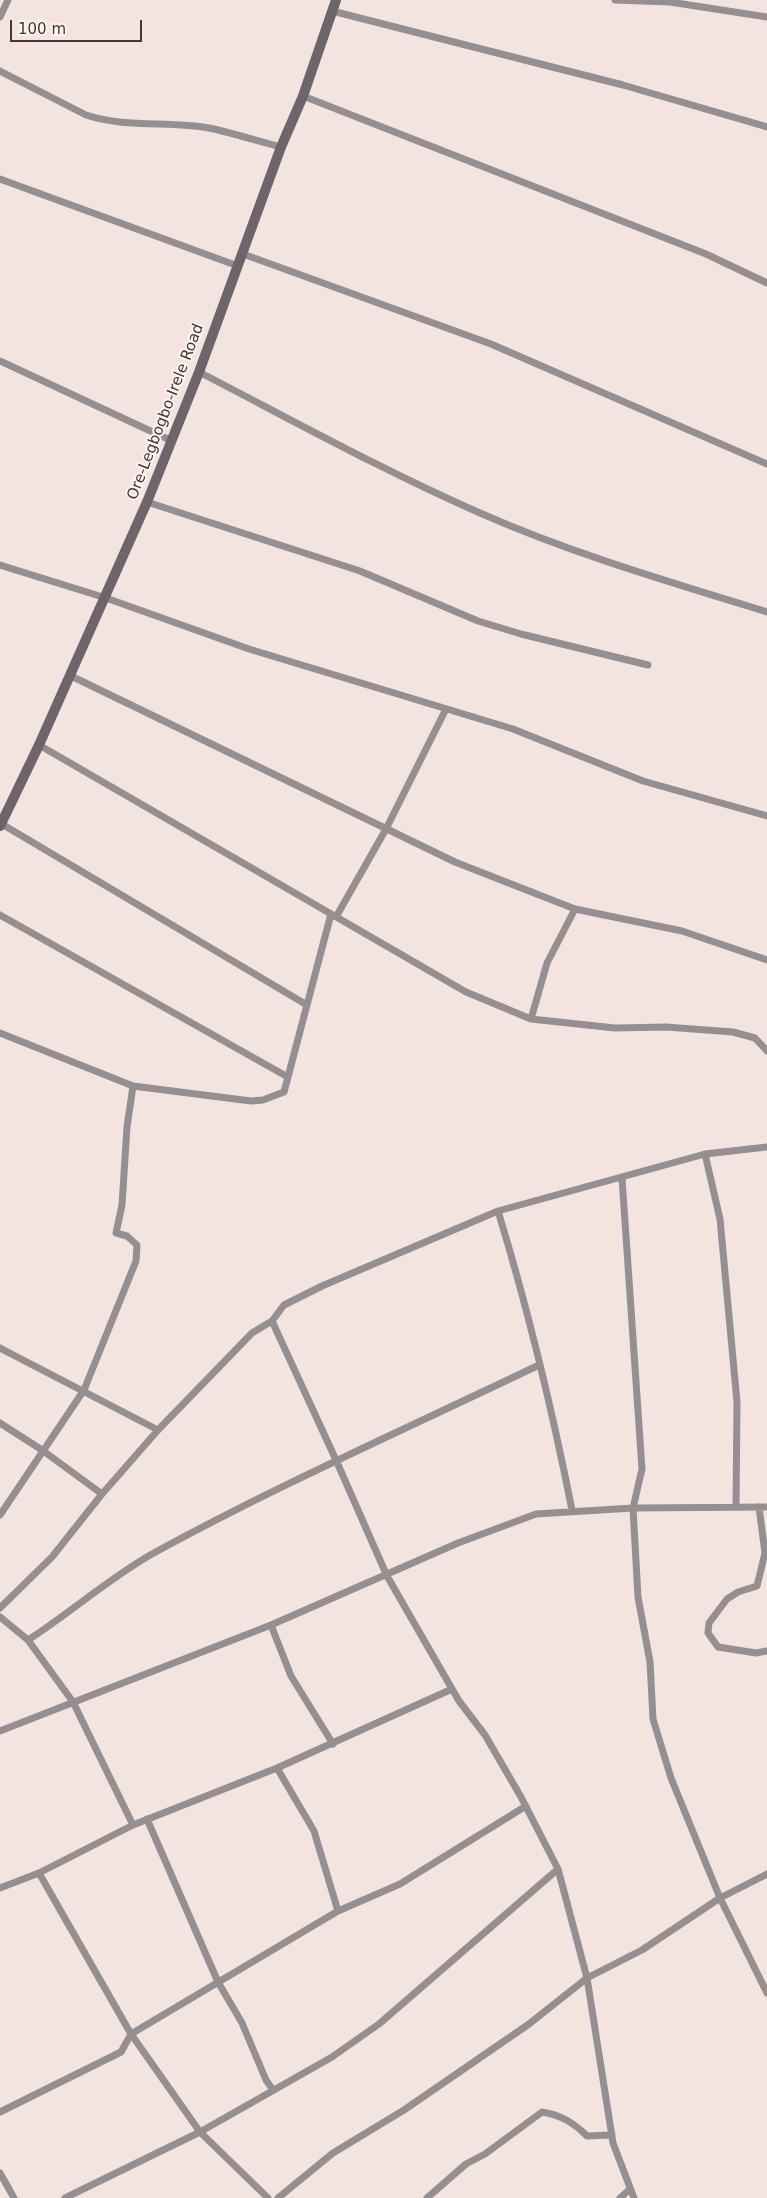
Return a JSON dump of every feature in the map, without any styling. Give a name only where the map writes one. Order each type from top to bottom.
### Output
[{"type":"main road","name":"Ore-Legbogbo-Irele Road","points":[[0,824],[39,745],[69,675],[106,598],[172,441],[243,254],[281,147],[303,96],[336,0]]},
{"type":"street","points":[[0,17],[8,0]]},
{"type":"street","points":[[615,0],[670,2],[767,17]]},
{"type":"street","points":[[332,11],[623,85],[767,127]]},
{"type":"street","points":[[0,71],[98,119],[117,123],[208,128],[281,147]]},
{"type":"street","points":[[303,96],[706,254],[767,283]]},
{"type":"street","points":[[0,179],[238,266]]},
{"type":"street","points":[[243,254],[490,344],[767,464]]},
{"type":"street","points":[[0,360],[172,441]]},
{"type":"street","points":[[199,372],[351,450],[480,513],[598,559],[767,612]]},
{"type":"street","points":[[147,502],[360,571],[478,621],[521,634],[648,665]]},
{"type":"street","points":[[0,565],[106,598],[249,649],[513,728],[643,781],[767,816]]},
{"type":"street","points":[[69,675],[456,862],[575,909],[682,931],[767,960]]},
{"type":"street","points":[[0,1033],[133,1086],[263,1100],[284,1092],[286,1076],[334,916],[386,829],[446,709]]},
{"type":"street","points":[[39,745],[466,992],[531,1019],[615,1028],[666,1027],[733,1032],[755,1038],[767,1051]]},
{"type":"street","points":[[0,824],[307,1005]]},
{"type":"street","points":[[531,1019],[547,963],[575,909]]},
{"type":"street","points":[[0,916],[286,1076]]},
{"type":"street","points":[[0,1515],[84,1390],[136,1261],[137,1244],[132,1239],[116,1234],[122,1205],[127,1127],[133,1086]]},
{"type":"street","points":[[0,1608],[52,1557],[102,1494],[158,1430],[252,1333],[272,1321],[284,1305],[322,1286],[498,1211],[705,1154],[767,1147]]},
{"type":"street","points":[[705,1154],[720,1219],[737,1402],[736,1507]]},
{"type":"street","points":[[622,1178],[642,1469],[632,1508],[638,1597],[650,1662],[654,1718],[671,1778],[720,1898],[767,1993]]},
{"type":"street","points":[[498,1211],[522,1292],[558,1436],[572,1510]]},
{"type":"street","points":[[272,1321],[387,1576],[452,1689],[485,1736],[526,1806],[558,1869],[587,1978],[612,2135],[634,2198]]},
{"type":"street","points":[[0,1348],[158,1430]]},
{"type":"street","points":[[28,1640],[102,1587],[151,1555],[336,1460],[408,1428],[539,1365]]},
{"type":"street","points":[[0,1423],[42,1450],[102,1494]]},
{"type":"street","points":[[759,1507],[764,1553],[757,1586],[738,1592],[727,1599],[709,1623],[708,1633],[718,1647],[756,1653],[767,1651]]},
{"type":"street","points":[[0,1731],[271,1625],[387,1576],[458,1543],[536,1514],[572,1510],[632,1508],[767,1507]]},
{"type":"street","points":[[0,1617],[28,1640],[73,1702],[133,1825]]},
{"type":"street","points":[[271,1625],[291,1676],[333,1744]]},
{"type":"street","points":[[0,1888],[39,1873],[133,1825],[277,1768],[452,1689]]},
{"type":"street","points":[[277,1768],[314,1831],[338,1911]]},
{"type":"street","points":[[0,2112],[121,2052],[132,2034],[338,1911],[400,1884],[526,1806]]},
{"type":"street","points":[[147,1819],[218,1982],[242,2023],[266,2080],[273,2090]]},
{"type":"street","points":[[66,2198],[200,2132],[332,2058],[379,2024],[558,1869]]},
{"type":"street","points":[[39,1873],[132,2034],[200,2132],[268,2198]]},
{"type":"street","points":[[278,2198],[333,2153],[404,2110],[513,2035],[587,1978],[642,1950],[720,1898],[767,1874]]},
{"type":"street","points":[[427,2198],[466,2164],[485,2154],[542,2112],[555,2114],[576,2125],[587,2136],[612,2135]]},
{"type":"street","points":[[0,2173],[14,2198]]},
{"type":"street","points":[[620,2198],[630,2189]]}]
